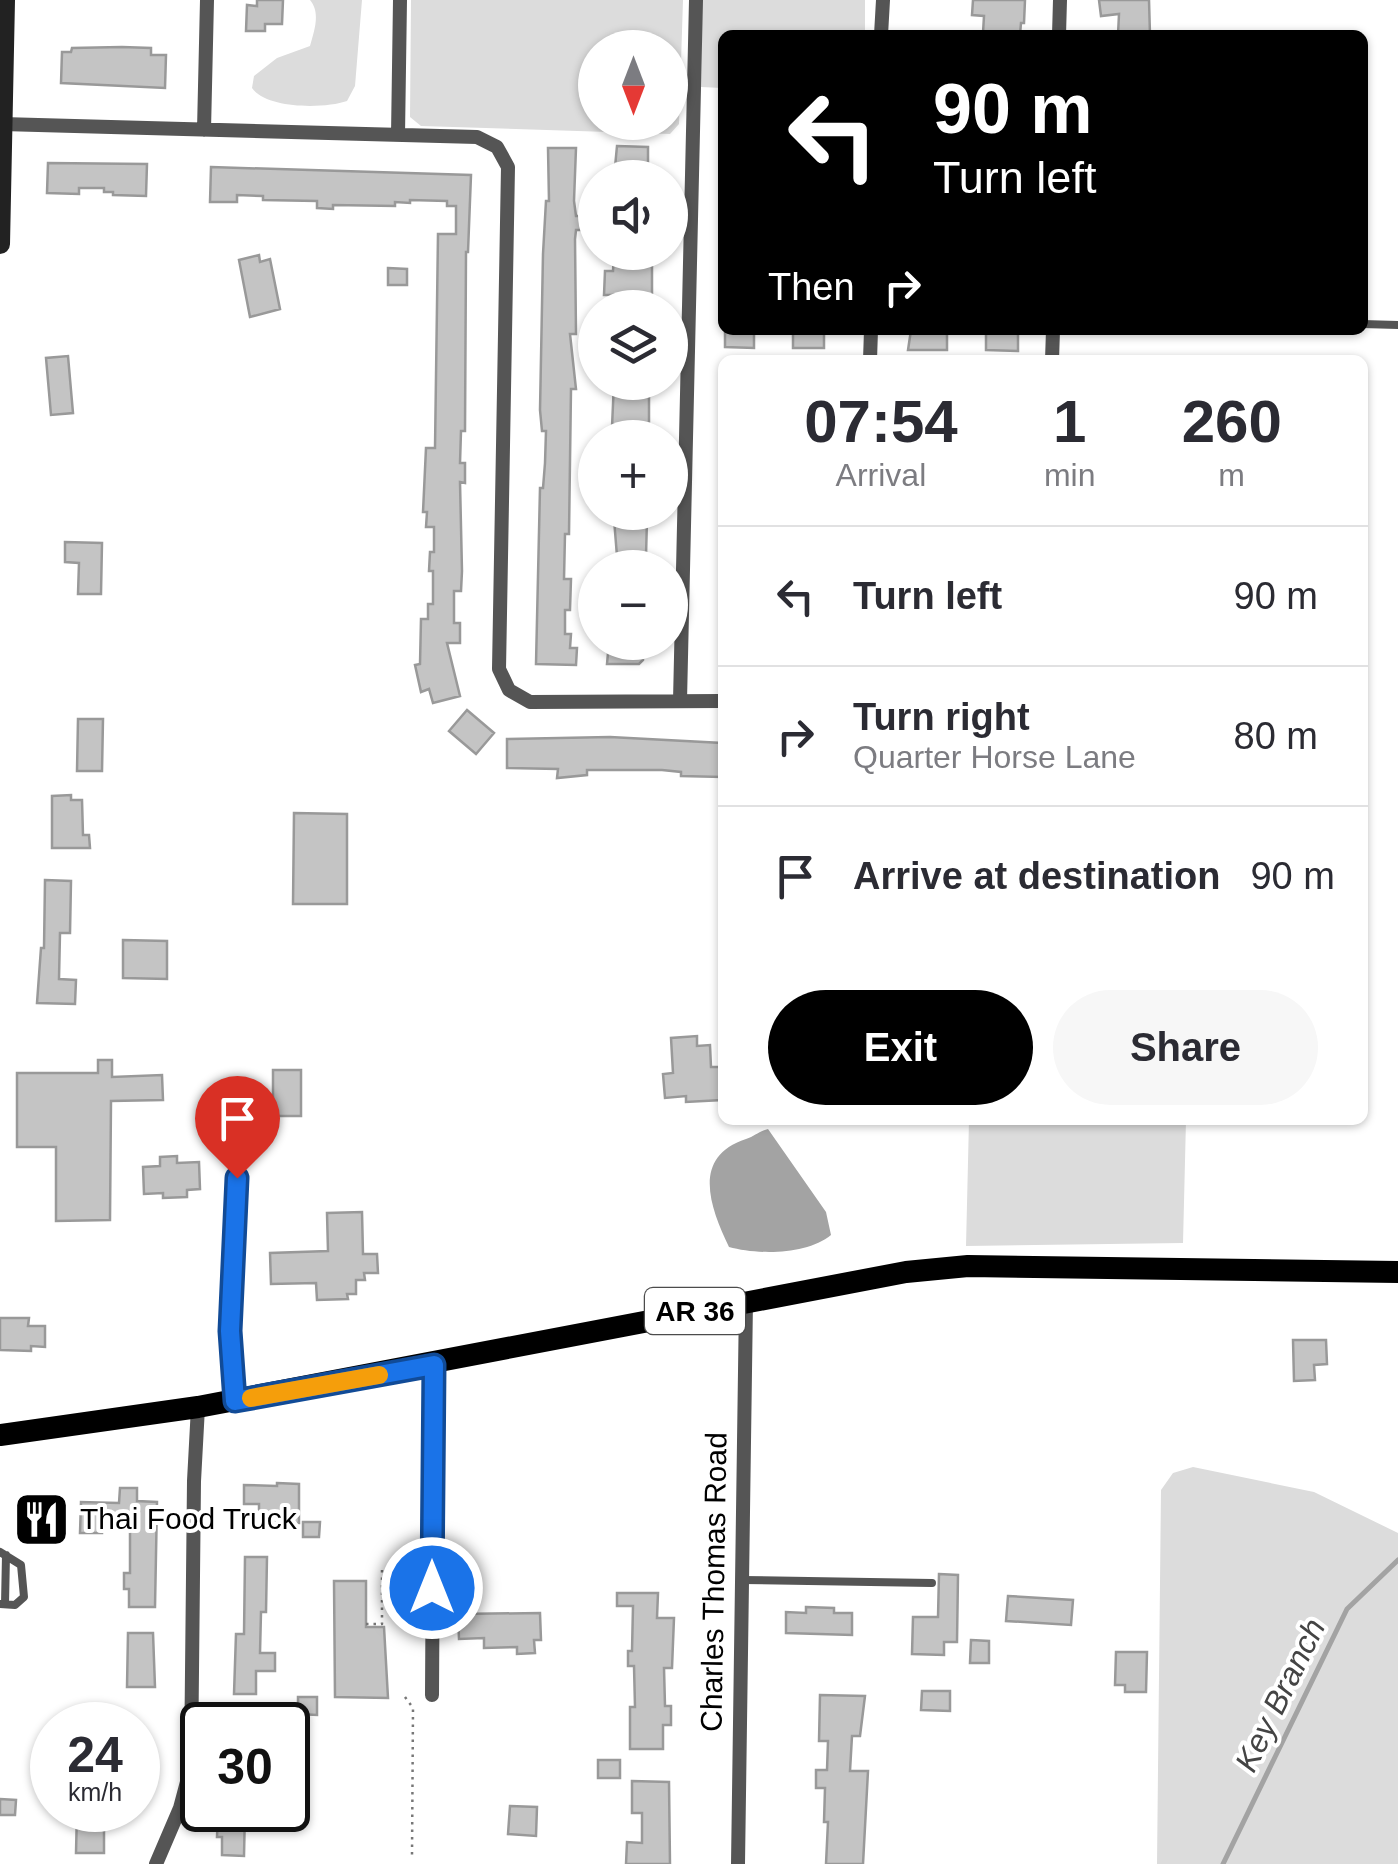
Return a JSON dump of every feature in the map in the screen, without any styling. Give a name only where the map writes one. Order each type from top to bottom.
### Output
[{"type":"main road","name":"AR 36","points":[[0,1435],[198,1408],[906,1272],[968,1266],[1398,1272]]},
{"type":"street","points":[[0,244],[5,0]]},
{"type":"street","points":[[204,130],[207,0]]},
{"type":"street","points":[[398,135],[400,0]]},
{"type":"street","points":[[680,701],[696,0]]},
{"type":"street","points":[[882,30],[883,0]]},
{"type":"street","points":[[1059,30],[1060,0]]},
{"type":"street","points":[[2,124],[477,137],[497,146],[508,167],[500,669],[509,690],[530,702],[718,701]]},
{"type":"street","points":[[235,1401],[230,1331],[237,1178]]},
{"type":"street","name":"Charles Thomas Road","points":[[738,1864],[746,1301]]},
{"type":"street","points":[[432,1695],[434,1365]]},
{"type":"street","points":[[156,1864],[180,1808],[191,1767],[198,1408]]},
{"type":"lane","points":[[1368,324],[1398,325]]},
{"type":"lane","points":[[3,1554],[16,1560],[24,1571],[24,1597],[15,1605],[2,1604],[3,1554]]},
{"type":"lane","points":[[742,1580],[932,1583]]},
{"type":"path","points":[[366,1624],[382,1624],[382,1566]]},
{"type":"path","points":[[405,1697],[413,1708],[412,1855]]},
{"type":"shaded area","points":[[310,0],[362,0],[355,86],[347,101],[296,105],[259,95],[252,88],[254,76],[277,58],[310,46],[316,16]]},
{"type":"shaded area","points":[[411,0],[683,0],[682,30],[578,30],[578,131],[421,126],[410,117]]},
{"type":"shaded area","points":[[702,0],[865,0],[865,30],[718,30],[718,88],[701,87]]},
{"type":"shaded area","points":[[969,1125],[1186,1125],[1183,1243],[966,1246]]},
{"type":"shaded area","points":[[768,1129],[826,1212],[831,1235],[821,1242],[782,1252],[729,1247],[712,1200],[711,1171],[729,1147]]},
{"type":"shaded area","points":[[1193,1467],[1314,1492],[1398,1533],[1398,1864],[1157,1864],[1161,1490],[1173,1473]]},
{"type":"building","points":[[257,0],[283,0],[282,24],[265,24],[265,31],[246,31],[247,5],[257,6]]},
{"type":"building","points":[[973,0],[1025,0],[1020,30],[983,30],[984,16],[972,15]]},
{"type":"building","points":[[1099,0],[1149,0],[1150,30],[1118,30],[1119,14],[1101,16]]},
{"type":"building","points":[[72,48],[151,48],[151,55],[166,55],[165,88],[61,83],[62,52],[71,52]]},
{"type":"building","points":[[617,146],[648,147],[648,160],[616,160]]},
{"type":"building","points":[[548,148],[576,148],[576,334],[570,334],[576,389],[571,389],[569,534],[565,534],[564,579],[571,579],[565,634],[571,634],[570,648],[577,648],[576,665],[536,664],[540,488],[546,431],[542,431],[540,410],[543,254],[549,201]]},
{"type":"building","points":[[48,163],[147,164],[146,196],[113,195],[104,192],[104,188],[79,188],[79,194],[47,193]]},
{"type":"building","points":[[211,167],[471,175],[466,252],[465,431],[461,431],[460,463],[465,463],[465,483],[460,482],[462,571],[461,591],[454,591],[454,623],[460,623],[460,643],[447,643],[460,696],[433,703],[429,689],[421,692],[415,665],[420,664],[421,619],[428,619],[428,604],[433,604],[433,571],[429,571],[434,527],[426,527],[427,512],[423,512],[426,448],[435,448],[438,234],[456,234],[456,206],[447,206],[447,201],[410,200],[395,202],[395,206],[333,205],[333,209],[317,208],[317,201],[263,200],[263,196],[237,195],[237,202],[210,202]]},
{"type":"building","points":[[259,255],[260,262],[270,259],[280,309],[250,317],[239,260]]},
{"type":"building","points":[[388,268],[407,269],[407,285],[388,285]]},
{"type":"building","points":[[652,270],[652,290],[604,290],[605,271]]},
{"type":"building","points":[[725,335],[754,335],[754,348],[725,347]]},
{"type":"building","points":[[793,335],[824,335],[824,348],[793,348]]},
{"type":"building","points":[[910,335],[947,335],[947,350],[908,350]]},
{"type":"building","points":[[986,335],[1018,335],[1018,351],[986,350]]},
{"type":"building","points":[[68,356],[73,413],[51,415],[46,358]]},
{"type":"building","points":[[613,400],[649,400],[649,420],[612,420]]},
{"type":"building","points":[[615,530],[647,530],[646,550],[617,550]]},
{"type":"building","points":[[65,542],[102,543],[101,594],[78,594],[79,563],[65,562]]},
{"type":"building","points":[[607,660],[643,660],[639,664],[607,664]]},
{"type":"building","points":[[467,710],[494,733],[476,754],[449,731]]},
{"type":"building","points":[[78,719],[103,719],[102,771],[77,771]]},
{"type":"building","points":[[610,737],[718,743],[718,777],[681,776],[681,772],[662,770],[587,770],[587,775],[557,778],[558,769],[507,768],[507,739]]},
{"type":"building","points":[[71,795],[71,800],[82,800],[83,835],[89,835],[90,848],[52,848],[52,796]]},
{"type":"building","points":[[294,813],[347,814],[347,904],[293,904]]},
{"type":"building","points":[[45,880],[71,881],[70,933],[60,933],[59,979],[76,980],[75,1004],[37,1003],[44,948]]},
{"type":"building","points":[[123,940],[167,941],[167,979],[123,978]]},
{"type":"building","points":[[697,1036],[697,1046],[710,1045],[711,1067],[718,1067],[718,1100],[686,1102],[686,1096],[665,1098],[663,1074],[673,1073],[671,1038]]},
{"type":"building","points":[[98,1060],[112,1060],[112,1077],[162,1075],[163,1100],[111,1101],[110,1220],[56,1221],[56,1147],[17,1147],[17,1073],[98,1073]]},
{"type":"building","points":[[273,1070],[301,1070],[301,1116],[273,1116]]},
{"type":"building","points":[[177,1156],[177,1163],[199,1162],[200,1189],[187,1190],[187,1197],[144,1194],[143,1167],[160,1166],[160,1157]]},
{"type":"building","points":[[362,1212],[363,1254],[377,1254],[378,1273],[364,1273],[365,1280],[356,1280],[356,1294],[347,1294],[348,1299],[317,1300],[316,1283],[271,1284],[270,1253],[328,1251],[327,1213]]},
{"type":"building","points":[[0,1318],[29,1318],[28,1326],[45,1326],[45,1347],[31,1346],[31,1351],[0,1350]]},
{"type":"building","points":[[1293,1340],[1326,1340],[1327,1364],[1314,1365],[1315,1380],[1294,1381]]},
{"type":"building","points":[[299,1484],[299,1523],[259,1522],[259,1504],[244,1504],[244,1485]]},
{"type":"building","points":[[120,1488],[137,1488],[137,1501],[157,1502],[155,1607],[129,1607],[124,1573],[130,1573],[130,1530],[102,1528],[102,1533],[80,1533],[81,1502],[119,1503]]},
{"type":"building","points":[[303,1522],[320,1522],[319,1537],[303,1537]]},
{"type":"building","points":[[245,1557],[267,1557],[266,1612],[261,1612],[260,1653],[275,1653],[275,1671],[256,1671],[256,1694],[234,1694],[236,1634],[244,1634]]},
{"type":"building","points":[[939,1574],[958,1575],[957,1642],[944,1642],[944,1655],[912,1654],[913,1617],[938,1617]]},
{"type":"building","points":[[334,1581],[366,1581],[366,1627],[384,1627],[388,1698],[335,1697]]},
{"type":"building","points":[[617,1593],[658,1593],[657,1618],[674,1618],[672,1668],[664,1668],[665,1706],[671,1706],[671,1725],[663,1725],[663,1749],[630,1749],[630,1707],[635,1707],[634,1666],[628,1666],[633,1606],[617,1606]]},
{"type":"building","points":[[1008,1596],[1073,1600],[1071,1625],[1006,1621]]},
{"type":"building","points":[[806,1607],[852,1613],[852,1635],[786,1633],[786,1612],[806,1613]]},
{"type":"building","points":[[540,1613],[541,1640],[534,1640],[535,1653],[517,1654],[517,1647],[484,1648],[484,1638],[459,1639],[458,1614]]},
{"type":"building","points":[[128,1633],[153,1633],[155,1687],[127,1687]]},
{"type":"building","points":[[971,1640],[989,1641],[989,1663],[970,1663]]},
{"type":"building","points":[[1116,1652],[1147,1652],[1146,1692],[1125,1692],[1125,1685],[1115,1685]]},
{"type":"building","points":[[922,1691],[950,1691],[950,1711],[921,1710]]},
{"type":"building","points":[[820,1695],[865,1696],[860,1736],[852,1736],[850,1771],[868,1771],[863,1864],[826,1864],[825,1788],[816,1788],[816,1770],[827,1770],[828,1741],[819,1741]]},
{"type":"building","points":[[298,1697],[317,1697],[317,1715],[310,1715],[310,1702],[298,1702]]},
{"type":"building","points":[[598,1760],[620,1760],[620,1778],[598,1778]]},
{"type":"building","points":[[632,1781],[669,1782],[670,1864],[626,1864],[627,1842],[642,1843],[642,1813],[632,1813]]},
{"type":"building","points":[[0,1799],[16,1800],[15,1815],[0,1815]]},
{"type":"building","points":[[510,1806],[537,1807],[536,1836],[508,1834]]},
{"type":"building","points":[[76,1832],[104,1832],[104,1853],[76,1853]]},
{"type":"building","points":[[217,1832],[245,1832],[244,1856],[222,1855],[222,1837],[217,1837]]},
{"type":"waterway","name":"Key Branch","points":[[1223,1864],[1347,1609],[1398,1560]]},
{"type":"slow traffic","points":[[251,1398],[379,1375]]},
{"type":"place","name":"Thai Food Truck","points":[[41,1519]]},
{"type":"route","points":[[237,1178],[230,1331],[235,1401],[434,1365],[432,1588]]}]
